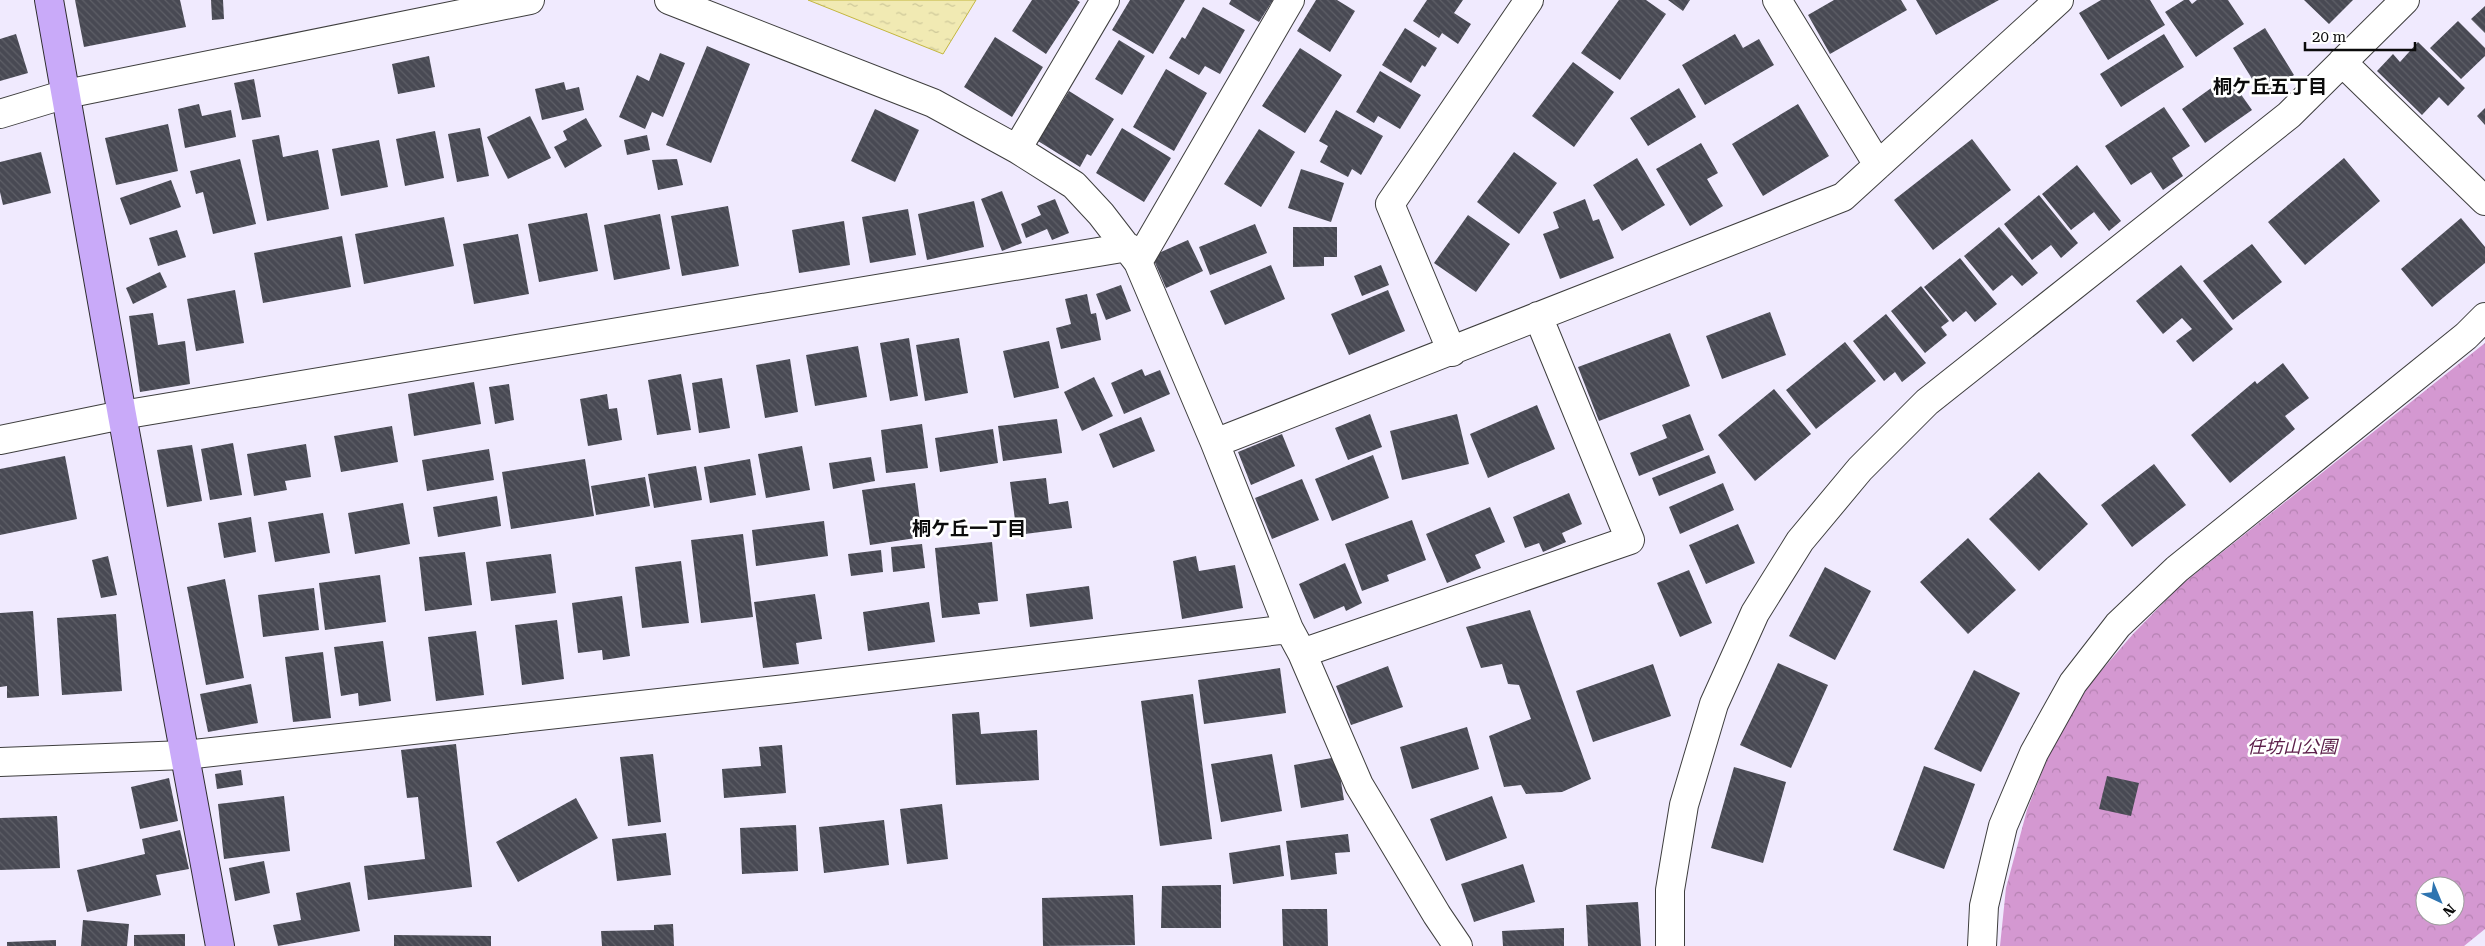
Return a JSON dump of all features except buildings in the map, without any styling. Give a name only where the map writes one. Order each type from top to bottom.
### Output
[{"type":"street","points":[[49,0],[122,416],[220,946]]},
{"type":"street","points":[[0,114],[66,94],[530,0]]},
{"type":"street","points":[[1017,149],[1105,0]]},
{"type":"street","points":[[0,440],[122,416],[1133,255],[1290,0]]},
{"type":"street","points":[[1452,352],[1390,204],[1529,0]]},
{"type":"street","points":[[1777,0],[1878,165]]},
{"type":"street","points":[[1670,946],[1670,890],[1684,805],[1714,704],[1756,613],[1800,541],[1860,469],[1927,402],[2289,115],[2405,0]]},
{"type":"street","points":[[681,2],[934,103],[1017,149],[1074,185],[1133,255],[1215,442],[1289,629],[1302,652],[1359,785],[1437,915],[1458,946]]},
{"type":"street","points":[[1215,442],[1452,352],[1538,316],[1843,197],[2048,4]]},
{"type":"street","points":[[2342,62],[2485,201]]},
{"type":"street","points":[[1302,652],[1630,540],[1538,316]]},
{"type":"street","points":[[1982,946],[1984,906],[2003,826],[2034,753],[2073,683],[2118,625],[2177,569],[2466,336],[2485,317]]},
{"type":"street","points":[[0,762],[185,755],[766,691],[1289,629]]},
{"type":"green space","name":"任坊山公園","points":[[2485,343],[2485,929],[2464,946],[2000,946],[2006,888],[2027,810],[2053,744],[2089,685],[2133,634],[2181,585]]},
{"type":"water","points":[[808,0],[976,0],[943,54]]},
{"type":"district","name":"桐ケ丘五丁目","points":[[2270,86]]},
{"type":"district","name":"桐ケ丘一丁目","points":[[969,528]]}]
